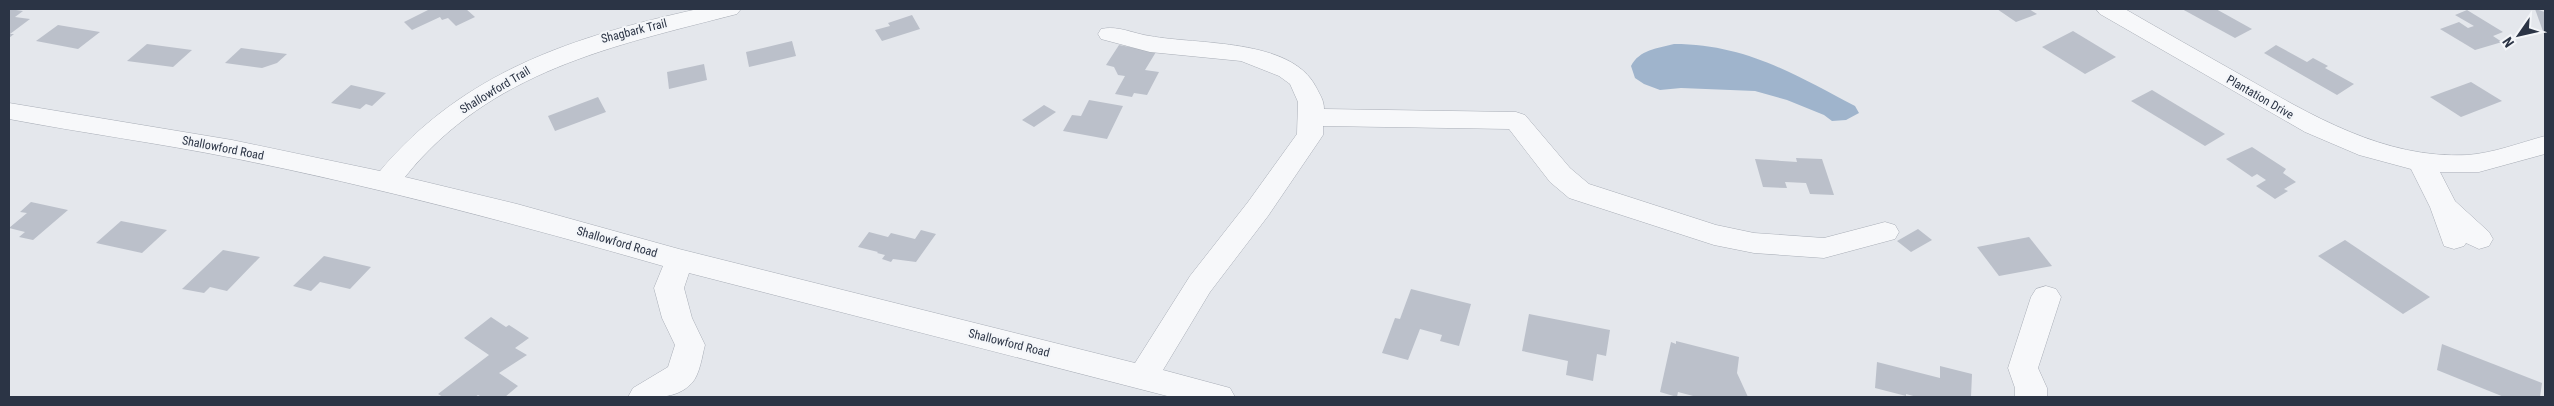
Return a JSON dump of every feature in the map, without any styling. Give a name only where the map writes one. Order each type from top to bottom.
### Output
[{"type":"street","name":"Shagbark Trail","points":[[569,50],[624,33],[729,9]]},
{"type":"street","name":"Plantation Drive","points":[[2108,9],[2308,125],[2363,148],[2421,162],[2457,164],[2491,161],[2545,146]]},
{"type":"street","points":[[1110,34],[1150,44],[1245,54],[1288,70],[1300,80],[1311,102],[1310,134],[1258,208],[1200,284],[1143,377]]},
{"type":"street","name":"Shallowford Trail","points":[[386,182],[421,142],[464,107],[512,77],[569,50]]},
{"type":"street","name":"Shallowford Road","points":[[9,111],[232,149],[386,182],[517,214],[678,260],[1219,397]]},
{"type":"street","points":[[1310,117],[1516,121],[1560,175],[1579,191],[1714,236],[1754,243],[1824,248],[1885,232]]},
{"type":"street","points":[[2421,162],[2444,207],[2467,239]]},
{"type":"street","points":[[644,397],[681,374],[690,345],[676,318],[669,288],[678,260]]},
{"type":"street","points":[[2031,397],[2031,388],[2023,368],[2046,297]]},
{"type":"water","points":[[1674,44],[1700,45],[1724,49],[1768,63],[1790,72],[1855,106],[1859,113],[1846,120],[1832,121],[1824,115],[1787,100],[1755,91],[1681,88],[1660,90],[1644,84],[1635,78],[1631,66],[1639,56],[1655,48]]},
{"type":"building","points":[[9,9],[23,11],[15,17],[30,19],[10,34],[14,34],[9,38]]},
{"type":"building","points":[[430,9],[466,9],[475,17],[456,26],[448,18],[442,20],[440,17],[412,30],[404,22]]},
{"type":"building","points":[[1997,9],[2029,9],[2037,14],[2016,22]]},
{"type":"building","points":[[2182,9],[2216,9],[2252,29],[2235,38]]},
{"type":"building","points":[[2535,9],[2545,12],[2545,35],[2544,34]]},
{"type":"building","points":[[2467,10],[2503,32],[2493,36],[2502,42],[2475,50],[2440,29],[2459,22],[2468,28],[2474,26],[2455,15]]},
{"type":"building","points":[[912,15],[920,29],[882,41],[875,30],[890,26],[888,23]]},
{"type":"building","points":[[58,25],[100,32],[78,49],[36,41]]},
{"type":"building","points":[[2073,31],[2116,57],[2085,74],[2042,47]]},
{"type":"building","points":[[792,41],[796,56],[749,67],[746,52]]},
{"type":"building","points":[[147,44],[192,50],[173,67],[127,61]]},
{"type":"building","points":[[1119,45],[1156,52],[1145,70],[1159,72],[1147,95],[1134,93],[1132,97],[1115,94],[1125,76],[1118,75],[1114,67],[1106,65]]},
{"type":"building","points":[[2276,45],[2307,62],[2313,58],[2328,66],[2325,68],[2354,84],[2337,95],[2264,53]]},
{"type":"building","points":[[241,48],[287,54],[277,63],[262,68],[225,63]]},
{"type":"building","points":[[704,64],[707,80],[669,89],[667,72]]},
{"type":"building","points":[[2471,82],[2502,101],[2461,117],[2430,97]]},
{"type":"building","points":[[351,85],[386,93],[372,106],[366,104],[360,109],[331,103]]},
{"type":"building","points":[[2152,90],[2225,134],[2205,146],[2131,101]]},
{"type":"building","points":[[598,97],[606,112],[555,131],[548,116]]},
{"type":"building","points":[[1089,100],[1123,106],[1107,139],[1063,131],[1072,115],[1081,116]]},
{"type":"building","points":[[1044,105],[1056,112],[1034,127],[1022,120]]},
{"type":"building","points":[[2252,147],[2286,169],[2283,173],[2296,182],[2284,189],[2288,191],[2275,199],[2256,186],[2266,180],[2257,174],[2252,177],[2226,159]]},
{"type":"building","points":[[1796,158],[1822,159],[1834,195],[1810,194],[1806,183],[1785,182],[1787,188],[1763,187],[1755,159],[1797,162]]},
{"type":"building","points":[[31,202],[68,210],[33,240],[19,237],[25,232],[9,228],[27,213],[20,212]]},
{"type":"building","points":[[121,221],[167,230],[142,253],[96,243]]},
{"type":"building","points":[[1918,229],[1932,240],[1911,252],[1897,241]]},
{"type":"building","points":[[921,230],[936,234],[916,262],[893,259],[891,262],[882,259],[885,255],[858,247],[869,232],[888,237],[891,233],[915,239]]},
{"type":"building","points":[[2029,237],[2052,266],[1999,276],[1977,247]]},
{"type":"building","points":[[2345,240],[2430,297],[2403,314],[2318,256]]},
{"type":"building","points":[[223,250],[260,257],[227,291],[210,287],[204,293],[182,289]]},
{"type":"building","points":[[324,256],[371,267],[350,289],[320,282],[311,291],[293,286]]},
{"type":"building","points":[[1411,289],[1471,304],[1459,346],[1440,341],[1442,335],[1420,329],[1408,360],[1382,353],[1395,318],[1400,319]]},
{"type":"building","points":[[1529,314],[1610,330],[1606,356],[1597,354],[1593,381],[1566,375],[1568,361],[1522,351]]},
{"type":"building","points":[[491,317],[506,327],[509,325],[529,338],[515,348],[527,355],[499,373],[518,386],[505,397],[482,397],[478,395],[475,397],[443,397],[438,394],[489,355],[464,338]]},
{"type":"building","points":[[1676,341],[1739,357],[1737,373],[1748,397],[1697,397],[1678,392],[1677,397],[1660,392],[1671,342],[1676,344]]},
{"type":"building","points":[[2442,344],[2542,383],[2540,397],[2504,397],[2437,370]]},
{"type":"building","points":[[1877,362],[1940,378],[1940,366],[1972,374],[1971,397],[1917,397],[1906,394],[1906,396],[1875,388]]}]
